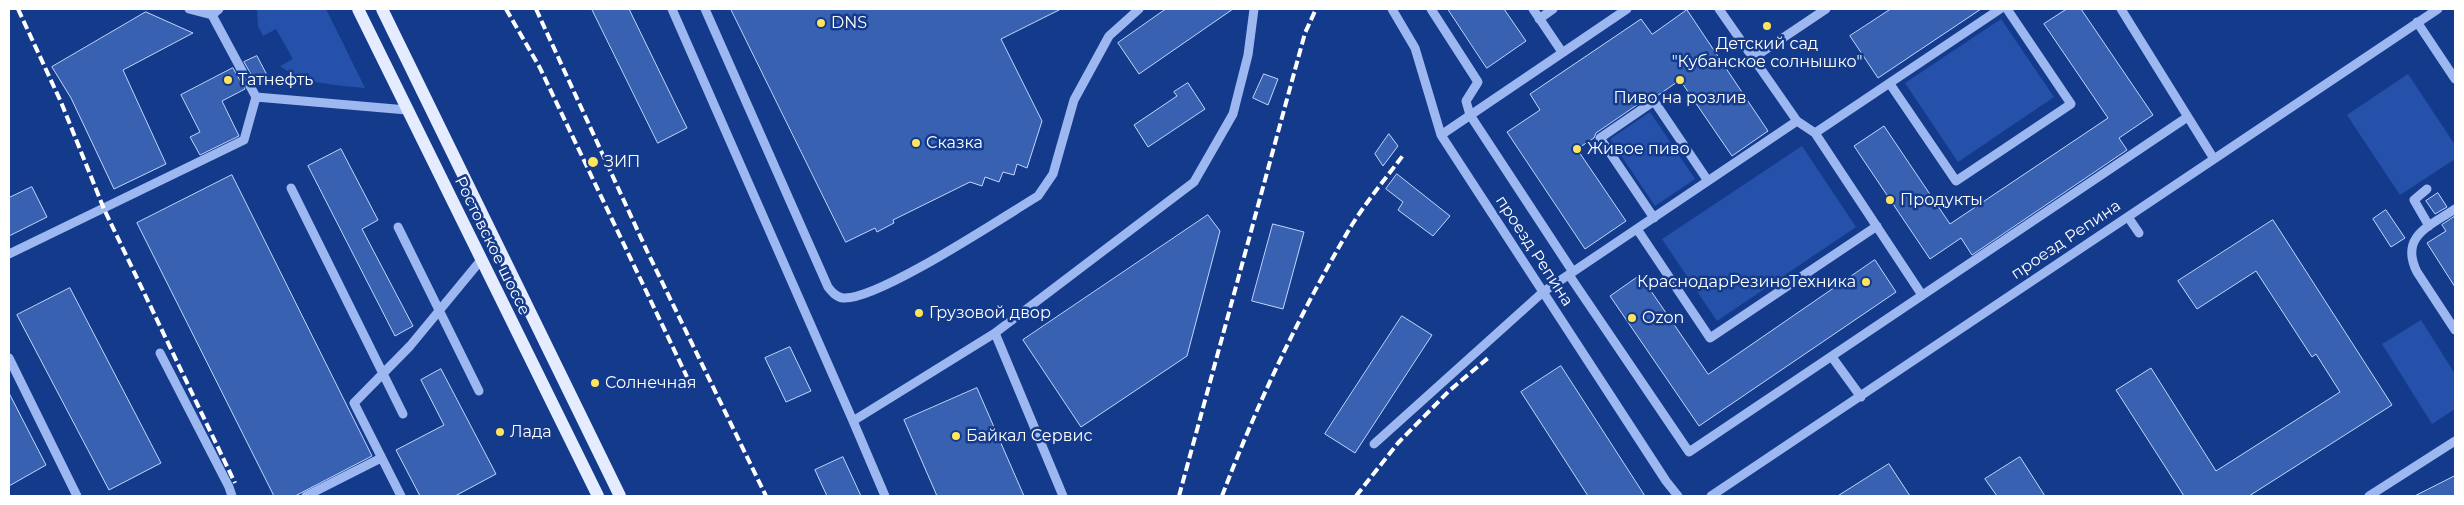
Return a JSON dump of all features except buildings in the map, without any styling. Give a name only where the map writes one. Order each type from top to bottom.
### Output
[{"type":"main road","name":"Ростовское шоссе","points":[[358,9],[598,496]]},
{"type":"main road","name":"Ростовское шоссе","points":[[382,9],[620,496]]},
{"type":"street","points":[[9,254],[244,140],[256,97],[216,12],[189,9]]},
{"type":"street","points":[[672,9],[885,496]]},
{"type":"street","points":[[705,9],[828,287],[834,294],[842,298],[853,296],[897,280],[1038,196],[1054,174],[1074,100],[1109,36],[1139,9]]},
{"type":"street","points":[[853,421],[995,333],[1194,182],[1233,114],[1248,55],[1254,9]]},
{"type":"street","name":"проезд Репина","points":[[1392,9],[1415,48],[1441,135],[1678,496]]},
{"type":"street","points":[[1431,9],[1478,82],[1466,101],[1470,116],[1689,452],[2186,118]]},
{"type":"street","points":[[1533,9],[1562,52]]},
{"type":"street","points":[[1539,18],[1553,9]]},
{"type":"street","points":[[1441,135],[1627,9]]},
{"type":"street","points":[[1719,9],[1796,121],[1815,133],[1922,296]]},
{"type":"street","points":[[1753,58],[1826,9]]},
{"type":"street","points":[[1815,133],[2000,9]]},
{"type":"street","points":[[1890,84],[1956,181],[2071,104],[2007,9]]},
{"type":"street","points":[[2121,9],[2186,118],[2214,159]]},
{"type":"street","name":"проезд Репина","points":[[1711,496],[2438,9]]},
{"type":"street","points":[[2417,22],[2455,79]]},
{"type":"street","points":[[256,97],[407,110]]},
{"type":"street","points":[[1654,218],[1600,138],[1654,101],[1708,181]]},
{"type":"street","points":[[1374,444],[1544,292],[1796,121]]},
{"type":"street","points":[[291,188],[403,414]]},
{"type":"street","points":[[2427,189],[2414,200],[2429,226]]},
{"type":"street","points":[[2455,209],[2413,239],[2414,267],[2455,330]]},
{"type":"street","points":[[2128,217],[2139,233]]},
{"type":"street","points":[[1637,229],[1710,338],[1877,226]]},
{"type":"street","points":[[398,227],[479,391]]},
{"type":"street","points":[[401,496],[354,403],[410,346],[481,260]]},
{"type":"street","points":[[995,333],[1063,496]]},
{"type":"street","points":[[160,353],[232,496]]},
{"type":"street","points":[[1832,356],[1860,397]]},
{"type":"street","points":[[9,358],[77,496]]},
{"type":"street","points":[[2369,496],[2455,442]]},
{"type":"street","points":[[306,496],[381,458]]},
{"type":"shaded area","points":[[257,9],[326,9],[365,88],[309,80],[299,77],[280,66],[293,59],[276,29],[263,36],[258,26]]},
{"type":"shaded area","points":[[2001,19],[2054,97],[1958,162],[1905,83]]},
{"type":"shaded area","points":[[2408,74],[2455,145],[2455,159],[2400,195],[2347,115]]},
{"type":"shaded area","points":[[1650,112],[1695,179],[1655,206],[1610,139]]},
{"type":"shaded area","points":[[1802,146],[1856,227],[1717,321],[1662,239]]},
{"type":"shaded area","points":[[2421,320],[2455,374],[2455,409],[2432,424],[2382,344]]},
{"type":"railway","points":[[18,9],[61,102],[104,209],[235,483]]},
{"type":"railway","points":[[506,9],[540,68],[687,377]]},
{"type":"railway","points":[[536,9],[647,251],[766,496]]},
{"type":"railway","points":[[1179,496],[1305,33],[1316,9]]},
{"type":"railway","points":[[1222,496],[1280,359],[1314,293],[1356,218],[1404,154]]},
{"type":"railway","points":[[1356,496],[1398,443],[1449,391],[1488,358]]},
{"type":"place","name":"DNS","points":[[821,23]]},
{"type":"place","name":"Детский сад \"Кубанское солнышко\"","points":[[1767,26]]},
{"type":"place","name":"Татнефть","points":[[228,80]]},
{"type":"place","name":"Пиво на розлив","points":[[1680,80]]},
{"type":"place","name":"Сказка","points":[[916,143]]},
{"type":"place","name":"Живое пиво","points":[[1577,149]]},
{"type":"place","name":"ЗИП","points":[[593,162]]},
{"type":"place","name":"Продукты","points":[[1890,200]]},
{"type":"place","name":"КраснодарРезиноТехника","points":[[1866,282]]},
{"type":"place","name":"Грузовой двор","points":[[919,313]]},
{"type":"place","name":"Ozon","points":[[1632,318]]},
{"type":"place","name":"Солнечная","points":[[595,383]]},
{"type":"place","name":"Лада","points":[[500,432]]},
{"type":"place","name":"Байкал Сервис","points":[[956,436]]}]
